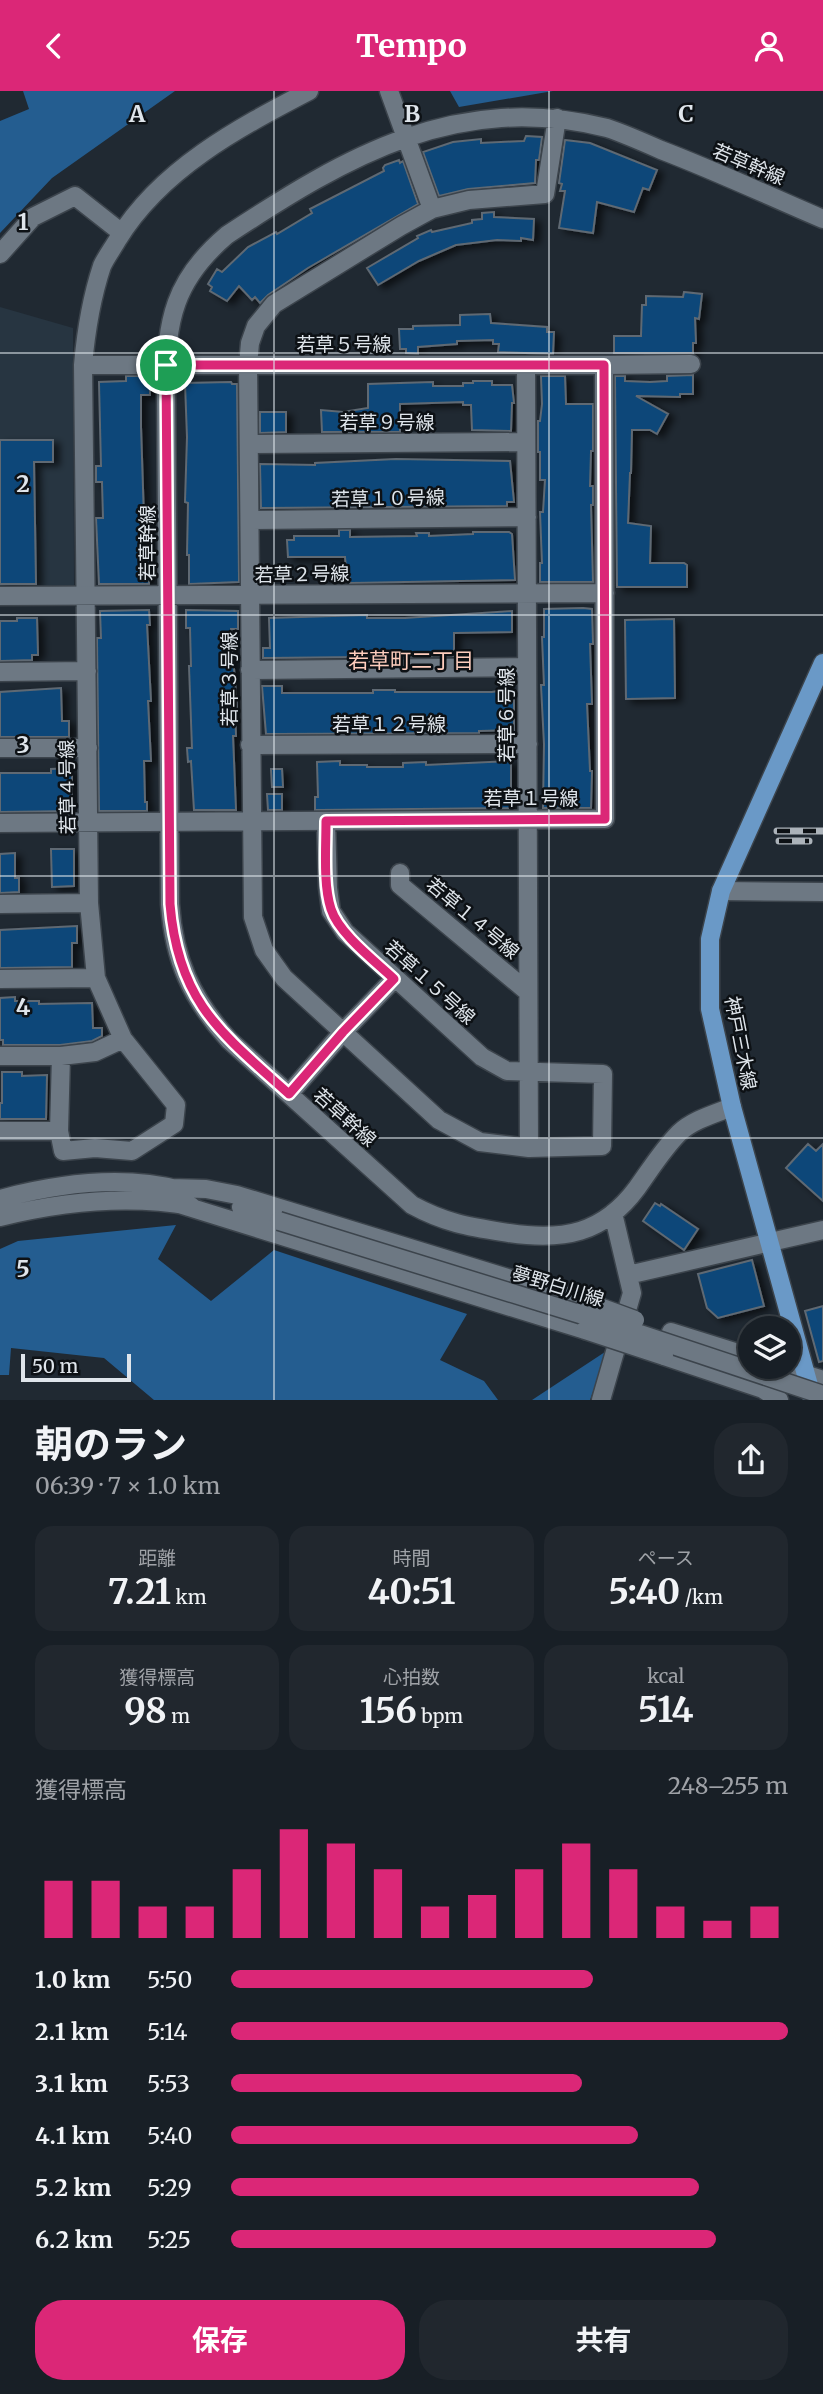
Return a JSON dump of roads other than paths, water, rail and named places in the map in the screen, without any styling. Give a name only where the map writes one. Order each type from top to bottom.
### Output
[{"type":"main road","name":"神戸三木線","points":[[813,1400],[732,1107],[710,1009],[709,939],[720,891],[823,663]]},
{"type":"street","name":"若草４号線","points":[[59,1131],[62,1151],[132,1151],[174,1124],[176,1105],[123,1039],[96,978],[89,903],[83,365],[89,313],[103,264],[133,214],[181,167],[266,113],[309,91]]},
{"type":"street","points":[[389,91],[432,209]]},
{"type":"street","name":"若草幹線","points":[[732,1107],[698,1121],[681,1132],[634,1192],[613,1213],[590,1228],[556,1236],[528,1236],[458,1225],[434,1217],[412,1205],[229,1040],[213,1022],[186,978],[174,943],[172,926],[166,365],[170,322],[180,292],[209,250],[236,229],[362,153],[404,134],[445,123],[488,117],[556,118],[611,129],[823,219]]},
{"type":"street","name":"若草３号線","points":[[556,118],[545,194],[469,199],[432,209],[274,303],[256,326],[250,343],[248,365],[250,821],[253,917],[264,950],[284,978],[439,1120],[480,1142],[529,1148],[602,1146],[603,1074]]},
{"type":"street","points":[[0,254],[33,218],[75,196],[122,233]]},
{"type":"street","points":[[604,365],[691,364]]},
{"type":"street","name":"若草５号線","points":[[83,365],[604,365]]},
{"type":"street","name":"若草１号線","points":[[0,823],[605,819],[604,365]]},
{"type":"street","name":"若草６号線","points":[[526,366],[529,1148]]},
{"type":"street","name":"若草９号線","points":[[249,444],[526,442]]},
{"type":"street","name":"若草１０号線","points":[[250,520],[527,517]]},
{"type":"street","name":"若草２号線","points":[[0,596],[605,593]]},
{"type":"street","points":[[250,670],[527,667]]},
{"type":"street","points":[[0,672],[87,671]]},
{"type":"street","name":"若草１２号線","points":[[250,745],[528,744]]},
{"type":"street","points":[[0,748],[88,748]]},
{"type":"street","name":"若草１５号線","points":[[326,821],[331,911],[345,932],[394,979],[482,1057],[507,1071],[603,1074]]},
{"type":"street","name":"若草１４号線","points":[[400,873],[400,885],[528,992]]},
{"type":"street","points":[[720,891],[823,892]]},
{"type":"street","points":[[0,904],[89,903]]},
{"type":"street","points":[[0,979],[96,978]]},
{"type":"street","points":[[289,1094],[394,979]]},
{"type":"street","points":[[0,1056],[61,1056],[94,1052],[123,1039]]},
{"type":"street","points":[[0,1131],[59,1131],[61,1056]]},
{"type":"street","name":"夢野白川線","points":[[0,1199],[75,1185],[127,1184],[279,1221],[586,1316],[823,1395]]},
{"type":"street","points":[[175,1196],[206,1189],[237,1195],[586,1302],[738,1353]]},
{"type":"street","points":[[175,1196],[763,1389],[780,1399]]},
{"type":"street","name":"夢野白川線","points":[[0,1217],[77,1203],[175,1196]]},
{"type":"street","points":[[601,1400],[632,1293],[613,1213]]},
{"type":"street","points":[[628,1275],[823,1230]]},
{"type":"street","points":[[801,1373],[823,1380]]},
{"type":"railway","points":[[777,831],[823,831]]},
{"type":"railway","points":[[779,841],[809,841]]},
{"type":"district","name":"若草町二丁目","points":[[411,661]]}]
